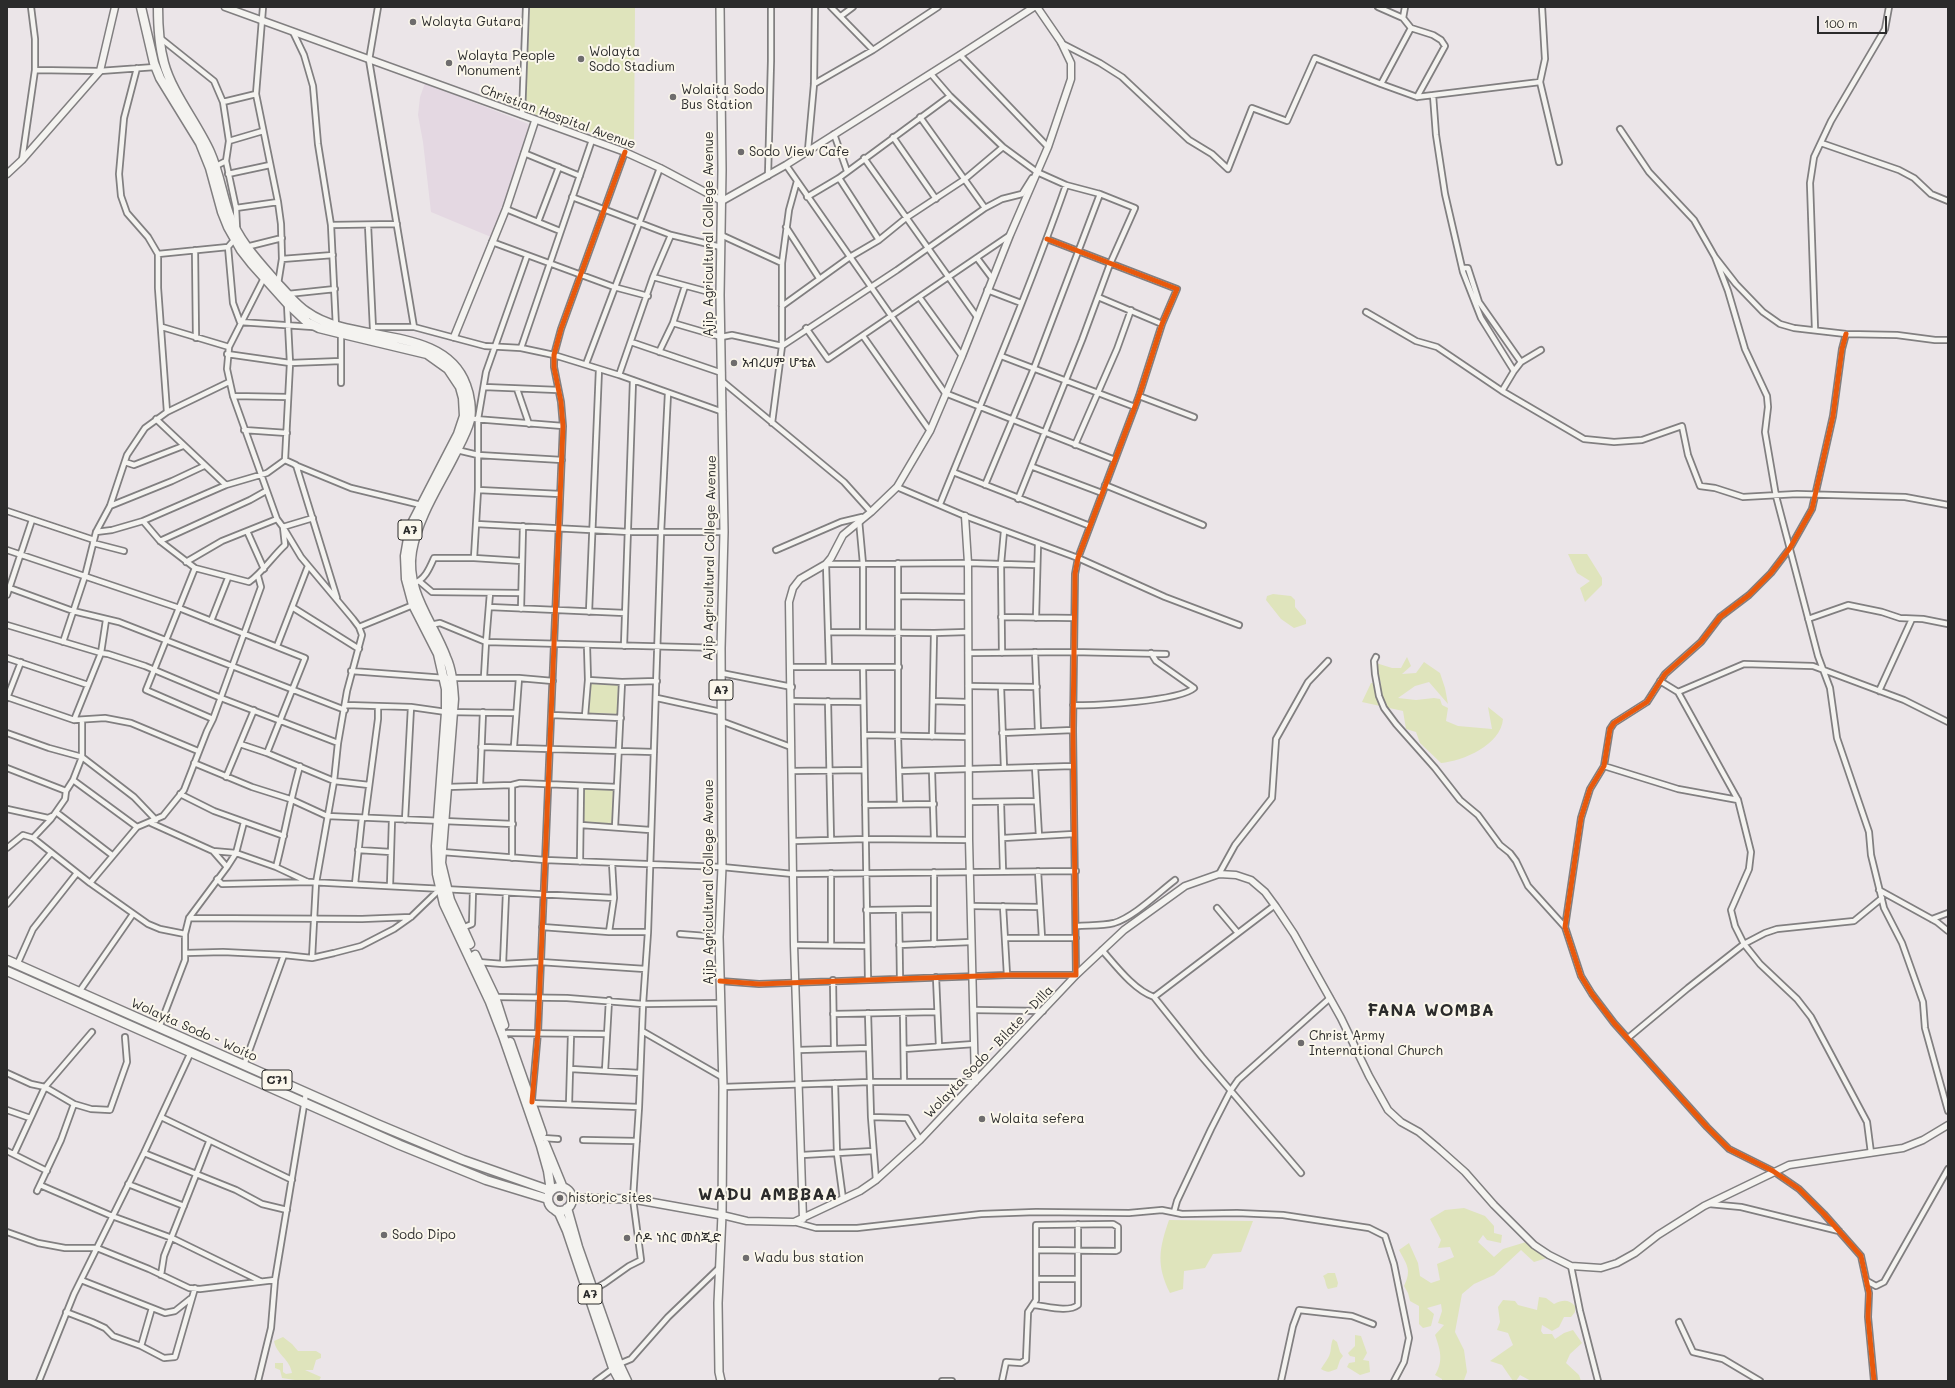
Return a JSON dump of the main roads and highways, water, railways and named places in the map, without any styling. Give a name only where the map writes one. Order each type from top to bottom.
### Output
[{"type":"highway","name":"A7","points":[[141,7],[149,46],[156,67],[213,168]]},
{"type":"highway","name":"A7","points":[[158,7],[159,37],[164,64],[174,87],[200,132],[241,250],[264,278],[276,286]]},
{"type":"highway","name":"A7","points":[[236,236],[301,317],[318,328],[373,331],[431,348],[451,361],[458,370],[466,386],[471,407],[471,418],[457,450],[422,518],[412,553],[417,582],[418,601],[447,658],[449,678],[454,699],[449,712],[441,822],[441,863],[444,904],[490,1002],[563,1188],[569,1191],[572,1198]]},
{"type":"highway","name":"A7","points":[[287,298],[306,312],[337,330],[427,354],[438,360],[456,379],[471,418]]},
{"type":"highway","name":"A7","points":[[449,678],[413,605],[406,579],[405,548],[410,527],[421,505],[451,448],[471,418]]},
{"type":"highway","name":"A7","points":[[449,712],[447,787],[436,860],[444,889],[495,997],[507,1033],[548,1171],[550,1206],[559,1213],[592,1291]]},
{"type":"highway","name":"Wolayta Sodo - Woito","points":[[7,960],[306,1093],[549,1195]]},
{"type":"highway","name":"Wolayta Sodo - Woito","points":[[7,971],[400,1146],[486,1180],[549,1195]]},
{"type":"highway","points":[[549,1195],[556,1188],[563,1188]]},
{"type":"highway","points":[[556,1210],[564,1210],[567,1208],[572,1198]]},
{"type":"highway","name":"A7","points":[[567,1208],[620,1381]]},
{"type":"highway","name":"A7","points":[[616,1366],[627,1381]]},
{"type":"main road","points":[[7,174],[22,160],[100,71],[115,7]]},
{"type":"main road","name":"Christian Hospital Avenue","points":[[225,7],[535,121],[625,152],[660,168],[722,201]]},
{"type":"main road","name":"Ajip Agricultural College Avenue","points":[[720,7],[722,201],[720,295],[724,532],[721,648],[722,867],[719,937],[722,1077],[722,1215],[718,1302],[720,1372]]},
{"type":"main road","points":[[722,201],[786,165],[960,56],[1034,7]]},
{"type":"main road","points":[[803,1219],[794,945],[792,687],[789,602],[793,588],[800,579],[826,564],[831,558],[843,534],[871,512],[897,486],[930,431],[944,393],[962,356],[992,278],[1048,147],[1071,79],[1071,62],[1061,42],[1037,7]]},
{"type":"main road","points":[[454,337],[506,209],[535,121]]},
{"type":"main road","points":[[965,516],[968,563],[968,769],[972,1010],[975,1082]]},
{"type":"main road","name":"Wolayta Sodo - Bilate - Dilla","points":[[722,1215],[747,1221],[794,1222],[843,1199],[876,1180],[920,1140],[1044,1012],[1076,975],[1124,930],[1169,896],[1198,880],[1219,874],[1236,875],[1251,880],[1275,905],[1294,934],[1330,998],[1368,1076],[1388,1110],[1401,1122],[1419,1132],[1469,1176],[1494,1205],[1534,1244],[1549,1255],[1571,1266],[1601,1268],[1617,1263],[1635,1253],[1658,1235],[1709,1204],[1751,1185],[1773,1171],[1789,1165],[1903,1148],[1923,1140],[1948,1126]]},
{"type":"main road","points":[[572,1198],[633,1199],[722,1215]]},
{"type":"main road","name":"A7","points":[[717,1381],[720,1372]]},
{"type":"main road","name":"A7","points":[[720,1372],[721,1381]]},
{"type":"place","name":"Wolayta Gutara","points":[[413,22]]},
{"type":"place","name":"Wolayta Sodo Stadium","points":[[581,59]]},
{"type":"place","name":"Wolayta People Monument","points":[[449,63]]},
{"type":"place","name":"Wolaita Sodo Bus Station","points":[[673,97]]},
{"type":"place","name":"Sodo View Cafe","points":[[741,152]]},
{"type":"place","name":"አብረሀም ሆቴል","points":[[734,363]]},
{"type":"place","name":"Christ Army International Church","points":[[1301,1043]]},
{"type":"place","name":"Wolaita sefera","points":[[982,1119]]},
{"type":"place","name":"historic sites","points":[[560,1198]]},
{"type":"place","name":"Sodo Dipo","points":[[384,1235]]},
{"type":"place","name":"ሶዶ ነስር መስጂድ","points":[[627,1238]]},
{"type":"place","name":"Wadu bus station","points":[[746,1258]]},
{"type":"district","name":"FANA WOMBA","points":[[1431,1011]]},
{"type":"district","name":"WADU AMBBAA","points":[[768,1195]]}]
